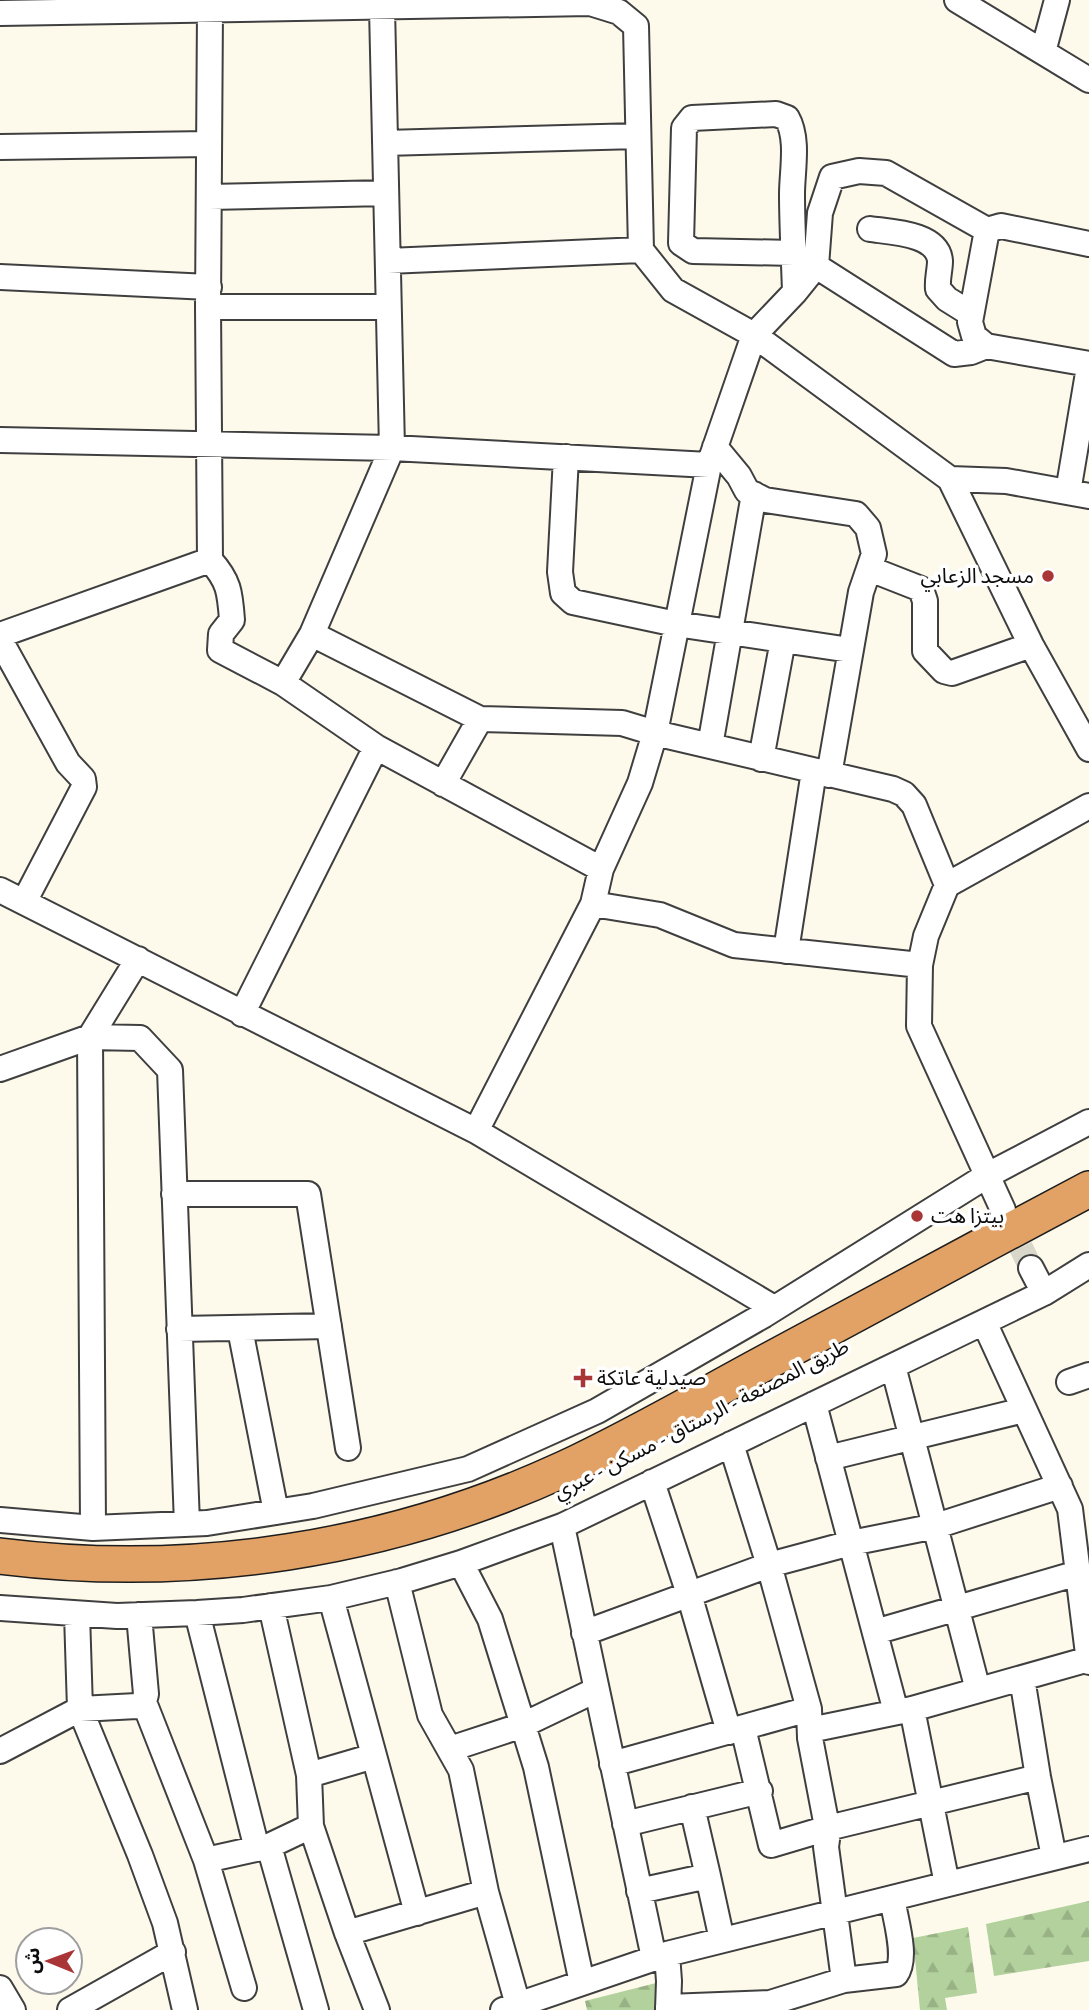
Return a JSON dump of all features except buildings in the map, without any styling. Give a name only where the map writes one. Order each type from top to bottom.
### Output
[{"type":"highway","name":"طريق المصنعة - الرستاق - مسكن - عبري","points":[[0,1556],[93,1565],[233,1560],[347,1541],[458,1510],[512,1491],[614,1444],[1089,1189]]},
{"type":"highway","name":"طريق المصنعة - الرستاق - مسكن - عبري","points":[[0,1578],[90,1587],[261,1579],[372,1558],[482,1525],[559,1494],[648,1452],[1089,1213]]},
{"type":"street","points":[[957,0],[1089,80]]},
{"type":"street","points":[[1043,52],[1057,0]]},
{"type":"street","points":[[0,13],[590,3],[619,12],[636,26],[641,250],[673,290],[754,335],[950,479],[1031,645],[1089,749]]},
{"type":"street","points":[[283,683],[312,634],[392,449],[382,8]]},
{"type":"street","points":[[210,10],[210,560],[224,575],[230,591],[232,620],[220,634],[220,650],[283,683],[376,747],[601,869]]},
{"type":"street","points":[[794,253],[694,251],[681,243],[684,128],[692,118],[776,114],[787,118],[793,135],[795,292]]},
{"type":"street","points":[[385,143],[638,136]]},
{"type":"street","points":[[0,146],[209,144]]},
{"type":"street","points":[[476,1131],[593,904],[601,869],[640,783],[655,733],[712,456],[754,335],[816,266],[820,213],[832,177],[859,171],[886,173],[988,230],[1001,226],[1089,244]]},
{"type":"street","points":[[209,197],[386,193]]},
{"type":"street","points":[[870,229],[916,236],[928,243],[940,261],[938,289],[947,299],[971,314]]},
{"type":"street","points":[[950,479],[1006,481],[1078,494],[1089,366],[986,346],[974,336],[971,314],[988,230]]},
{"type":"street","points":[[388,261],[641,250]]},
{"type":"street","points":[[816,266],[954,355],[986,346]]},
{"type":"street","points":[[0,278],[208,297],[388,307]]},
{"type":"street","points":[[0,440],[392,449],[566,457],[712,456],[740,476],[747,491],[765,500],[856,514],[865,522],[872,539],[874,554],[861,592],[821,773],[786,951]]},
{"type":"street","points":[[566,457],[560,572],[563,593],[573,602],[676,624],[850,650]]},
{"type":"street","points":[[710,746],[754,494]]},
{"type":"street","points":[[24,902],[85,787],[83,779],[68,763],[0,637],[210,560]]},
{"type":"street","points":[[870,569],[921,589],[925,601],[925,651],[944,671],[953,673],[1031,645]]},
{"type":"street","points":[[312,634],[480,719],[622,723],[904,793],[914,805],[947,885]]},
{"type":"street","points":[[761,759],[783,640]]},
{"type":"street","points":[[443,783],[480,719]]},
{"type":"street","points":[[243,1014],[376,747]]},
{"type":"street","points":[[1003,1210],[919,1026],[920,965],[926,936],[947,885],[1089,806]]},
{"type":"street","points":[[0,890],[476,1131],[774,1308]]},
{"type":"street","points":[[593,904],[660,915],[734,945],[920,965]]},
{"type":"street","points":[[93,1528],[90,1037],[138,959]]},
{"type":"street","points":[[6,1062],[90,1037],[139,1038],[170,1070],[187,1524]]},
{"type":"street","points":[[0,1520],[93,1528],[207,1523],[313,1506],[468,1469],[597,1412],[774,1308],[988,1175],[1089,1122]]},
{"type":"street","points":[[174,1194],[308,1194],[348,1448]]},
{"type":"street","points":[[0,1608],[77,1614],[139,1615],[271,1606],[331,1598],[461,1563],[562,1526],[1044,1293],[1089,1265]]},
{"type":"street","points":[[1031,1268],[1044,1293]]},
{"type":"street","points":[[612,1764],[736,1730],[904,1711],[1089,1661],[1078,1573],[1080,1508],[1060,1486],[984,1322]]},
{"type":"street","points":[[179,1329],[329,1326]]},
{"type":"street","points":[[240,1329],[276,1512]]},
{"type":"street","points":[[893,1366],[978,1690]]},
{"type":"street","points":[[814,1405],[875,1632],[904,1711],[930,1803],[947,1884]]},
{"type":"street","points":[[828,1458],[1024,1410]]},
{"type":"street","points":[[731,1444],[769,1565],[809,1720],[828,1828],[826,1847],[844,1980]]},
{"type":"street","points":[[652,1482],[736,1730],[760,1791],[771,1845],[828,1828],[1038,1777]]},
{"type":"street","points":[[584,1633],[769,1565],[851,1543],[936,1526],[1060,1486]]},
{"type":"street","points":[[562,1526],[639,1891],[660,1956],[668,2009],[770,2007],[782,1998],[844,1980],[896,1973],[901,1967],[901,1955],[892,1898]]},
{"type":"street","points":[[461,1563],[490,1619],[536,1767],[582,1983]]},
{"type":"street","points":[[875,1632],[1078,1573]]},
{"type":"street","points":[[397,1582],[429,1715],[461,1770],[510,2007],[556,2001],[582,1983],[660,1956],[1089,1849]]},
{"type":"street","points":[[331,1598],[417,1913]]},
{"type":"street","points":[[271,1606],[309,1774],[311,1826],[347,1933],[377,2010]]},
{"type":"street","points":[[197,1613],[263,1848],[316,2010]]},
{"type":"street","points":[[77,1614],[80,1709],[165,1923],[185,2010]]},
{"type":"street","points":[[139,1615],[146,1694],[144,1702],[206,1860],[244,1988]]},
{"type":"street","points":[[1022,1678],[1054,1857]]},
{"type":"street","points":[[450,1749],[523,1725],[596,1690]]},
{"type":"street","points":[[0,1751],[80,1709],[137,1706],[144,1702]]},
{"type":"street","points":[[309,1774],[374,1756]]},
{"type":"street","points":[[625,1824],[760,1791]]},
{"type":"street","points":[[692,1807],[722,1940]]},
{"type":"street","points":[[206,1860],[263,1848],[311,1826]]},
{"type":"street","points":[[639,1891],[708,1875]]},
{"type":"street","points":[[347,1933],[486,1892]]},
{"type":"street","points":[[85,2006],[173,1952]]},
{"type":"green space","points":[[1089,1901],[1089,1961],[994,1976],[986,1924]]},
{"type":"green space","points":[[968,1927],[977,1993],[945,1998],[947,2010],[920,2010],[913,1938]]},
{"type":"green space","points":[[656,1983],[664,2010],[587,2010],[585,2001]]},
{"type":"tunnel","points":[[1005,1215],[1031,1268]]},
{"type":"place","name":"مسجد الزعابي","points":[[1048,576]]},
{"type":"place","name":"بيتزا هت","points":[[917,1216]]},
{"type":"place","name":"صيدلية عاتكة","points":[[583,1378]]}]
